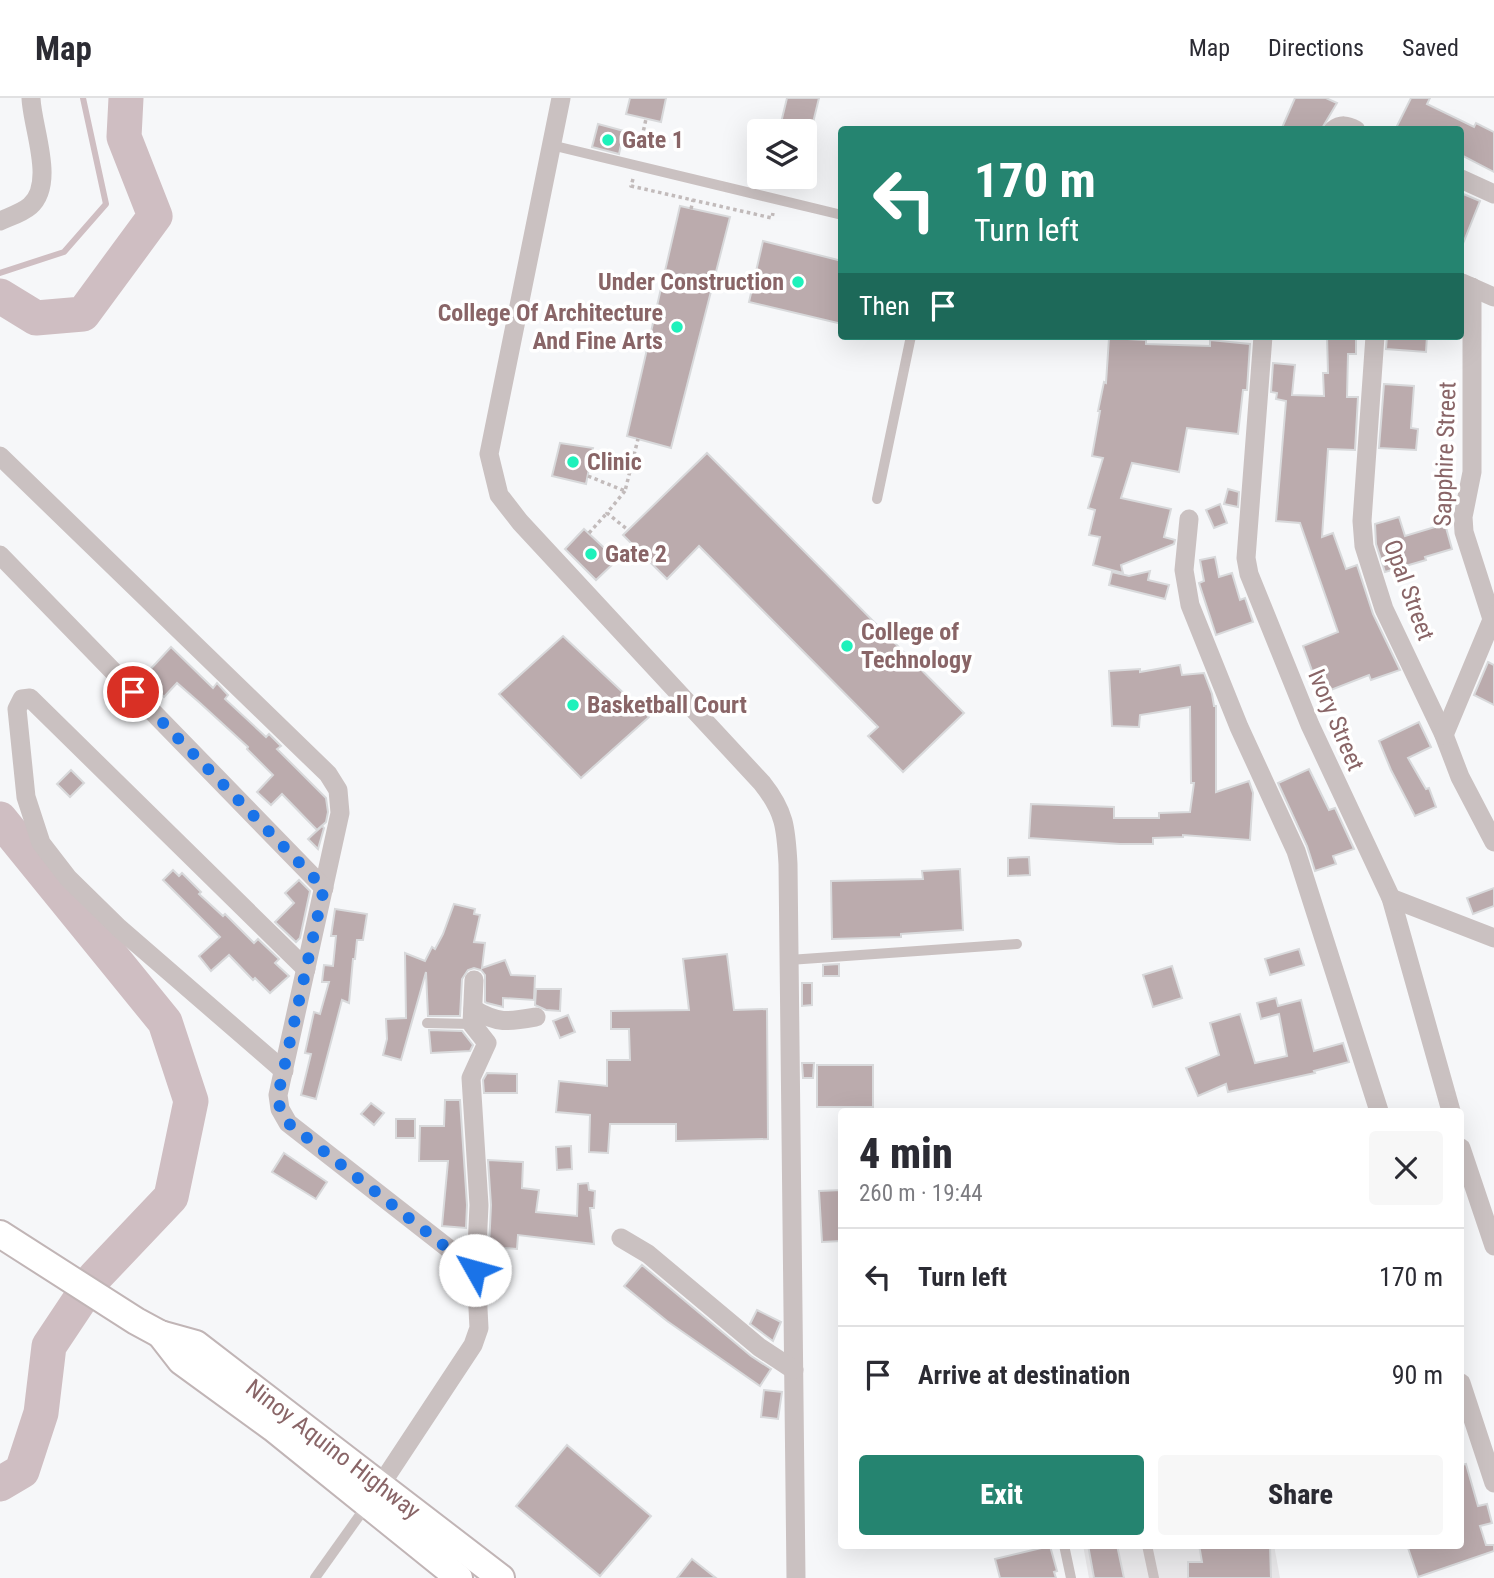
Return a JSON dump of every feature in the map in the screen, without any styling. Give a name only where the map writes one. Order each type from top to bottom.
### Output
[{"type":"main road","name":"Ninoy Aquino Highway","points":[[7,1238],[160,1334],[181,1361],[272,1428],[501,1578]]},
{"type":"main road","name":"Ninoy Aquino Highway","points":[[374,1495],[459,1578]]},
{"type":"street","points":[[0,221],[29,207],[38,196],[42,164],[31,98]]},
{"type":"street","points":[[561,98],[489,454],[499,495],[520,522],[762,783],[777,803],[786,830],[796,1578]]},
{"type":"street","points":[[1464,180],[1494,194]]},
{"type":"street","points":[[1467,284],[1494,297]]},
{"type":"street","name":"Sapphire Street","points":[[1467,284],[1472,472],[1463,517],[1464,532],[1493,617]]},
{"type":"street","name":"Ivory Street","points":[[1263,340],[1246,558],[1249,574],[1310,725],[1391,898],[1450,1108]]},
{"type":"street","name":"Opal Street","points":[[1375,340],[1362,521],[1364,546],[1384,609],[1444,735],[1460,777],[1494,842]]},
{"type":"street","points":[[0,456],[328,774],[338,789],[340,813],[278,1095],[280,1109],[288,1123],[475,1270]]},
{"type":"street","points":[[1189,519],[1184,570],[1190,605],[1239,727],[1284,821],[1303,870],[1377,1108]]},
{"type":"street","points":[[0,555],[324,888]]},
{"type":"street","points":[[1444,735],[1493,617]]},
{"type":"street","points":[[284,1071],[119,928],[68,878],[41,843],[26,797],[18,709],[22,699],[30,698],[306,969]]},
{"type":"street","points":[[1391,898],[1494,938]]},
{"type":"street","points":[[374,1495],[473,1345],[479,1328],[475,1270],[479,1205],[471,1078],[487,1043],[472,1016],[474,980]]},
{"type":"street","points":[[472,1016],[510,1022],[536,1017]]},
{"type":"street","points":[[1464,1158],[1494,1246]]},
{"type":"street","points":[[621,1238],[648,1254],[734,1326],[793,1370]]},
{"type":"street","points":[[1464,1392],[1494,1483]]},
{"type":"lane","points":[[550,145],[838,214]]},
{"type":"lane","points":[[877,499],[910,340]]},
{"type":"lane","points":[[789,960],[1017,944]]},
{"type":"lane","points":[[427,1023],[472,1016]]},
{"type":"lane","points":[[315,1578],[374,1495]]},
{"type":"lane","points":[[1065,1549],[1071,1578]]},
{"type":"lane","points":[[1148,1549],[1154,1578]]},
{"type":"path","points":[[629,153],[639,155],[646,118]]},
{"type":"path","points":[[691,209],[693,200]]},
{"type":"path","points":[[589,533],[625,491],[638,439]]},
{"type":"path","points":[[588,476],[625,491]]},
{"type":"path","points":[[607,513],[628,530]]},
{"type":"shaded area","points":[[1084,1549],[1275,1549],[1280,1578],[1089,1578]]},
{"type":"building","points":[[630,98],[666,98],[661,122],[626,114]]},
{"type":"building","points":[[787,98],[819,98],[814,119],[782,119]]},
{"type":"building","points":[[1295,98],[1326,98],[1337,103],[1323,126],[1283,126]]},
{"type":"building","points":[[1411,98],[1430,98],[1427,104],[1474,127],[1476,123],[1494,132],[1494,172],[1464,157],[1464,126],[1397,126]]},
{"type":"building","name":"Gate 1","points":[[598,124],[624,131],[619,154],[592,147]]},
{"type":"building","points":[[1464,194],[1480,201],[1464,241]]},
{"type":"building","name":"College Of Architecture And Fine Arts","points":[[680,206],[730,217],[671,448],[627,436]]},
{"type":"building","name":"Under Construction","points":[[763,241],[838,260],[838,323],[749,302]]},
{"type":"building","points":[[1109,340],[1146,340],[1146,344],[1210,346],[1210,340],[1250,344],[1247,390],[1243,390],[1238,434],[1187,428],[1179,472],[1132,463],[1121,498],[1171,509],[1164,537],[1175,540],[1174,544],[1121,565],[1123,573],[1093,565],[1100,537],[1089,535],[1095,510],[1088,508],[1103,458],[1092,456],[1098,411],[1104,382],[1106,383]]},
{"type":"building","points":[[1327,340],[1356,340],[1356,354],[1348,354],[1347,397],[1358,397],[1355,450],[1328,449],[1322,537],[1333,533],[1346,569],[1357,565],[1373,614],[1400,670],[1371,680],[1369,675],[1318,695],[1303,646],[1338,632],[1300,523],[1276,521],[1286,401],[1276,399],[1277,393],[1271,392],[1273,363],[1295,365],[1292,395],[1324,396],[1323,373],[1328,373]]},
{"type":"building","points":[[1387,340],[1427,340],[1426,352],[1386,349]]},
{"type":"building","points":[[1384,384],[1414,386],[1411,428],[1418,429],[1416,450],[1379,448]]},
{"type":"building","name":"Clinic","points":[[560,443],[593,448],[586,484],[552,476]]},
{"type":"building","name":"College of Technology","points":[[707,453],[964,713],[903,772],[868,736],[878,727],[699,546],[667,579],[623,535]]},
{"type":"building","points":[[1228,489],[1239,492],[1238,507],[1224,504]]},
{"type":"building","points":[[1220,504],[1227,523],[1214,528],[1206,510]]},
{"type":"building","points":[[1399,517],[1405,536],[1445,524],[1452,549],[1385,572],[1376,544],[1375,524]]},
{"type":"building","name":"Gate 2","points":[[584,529],[617,560],[596,580],[565,549]]},
{"type":"building","points":[[1215,557],[1219,577],[1232,573],[1240,600],[1245,598],[1253,622],[1216,635],[1199,583],[1204,581],[1200,560]]},
{"type":"building","points":[[1150,571],[1148,580],[1169,585],[1165,599],[1109,585],[1112,572],[1129,576]]},
{"type":"building","name":"Basketball Court","points":[[563,636],[649,717],[581,778],[499,694]]},
{"type":"building","points":[[171,647],[213,688],[217,683],[228,695],[225,699],[266,737],[269,734],[281,746],[277,749],[326,798],[326,822],[317,830],[282,794],[271,805],[257,792],[273,775],[248,747],[200,703],[177,683],[164,697],[144,676]]},
{"type":"building","points":[[1488,662],[1494,665],[1494,705],[1474,695]]},
{"type":"building","points":[[1180,665],[1182,675],[1204,673],[1216,706],[1216,792],[1249,781],[1253,793],[1250,840],[1183,835],[1153,838],[1153,844],[1120,844],[1029,838],[1031,804],[1114,807],[1114,818],[1159,818],[1159,813],[1190,812],[1194,783],[1191,783],[1190,707],[1140,715],[1139,727],[1112,726],[1109,671],[1140,669],[1140,672]]},
{"type":"building","points":[[1419,722],[1431,747],[1408,758],[1426,789],[1429,788],[1436,807],[1415,816],[1379,741]]},
{"type":"building","points":[[1309,769],[1329,810],[1335,808],[1354,849],[1333,856],[1336,864],[1315,871],[1307,846],[1278,783]]},
{"type":"building","points":[[71,770],[84,783],[70,797],[57,784]]},
{"type":"building","points":[[322,826],[324,828],[318,849],[308,839]]},
{"type":"building","points":[[1029,857],[1030,875],[1008,876],[1008,858]]},
{"type":"building","points":[[960,869],[963,930],[901,934],[901,937],[832,939],[831,881],[923,879],[922,871]]},
{"type":"building","points":[[173,870],[179,876],[182,873],[201,892],[199,894],[223,916],[225,914],[254,943],[258,939],[279,959],[275,963],[289,976],[270,993],[229,955],[211,971],[199,956],[220,937],[163,880]]},
{"type":"building","points":[[299,880],[310,891],[300,938],[296,942],[275,922],[294,903],[285,893]]},
{"type":"building","points":[[1494,888],[1494,906],[1473,914],[1467,898]]},
{"type":"building","points":[[454,904],[475,909],[474,914],[480,915],[474,942],[485,943],[482,968],[505,960],[511,975],[535,976],[534,1000],[503,998],[503,1007],[485,1002],[485,975],[474,968],[468,970],[462,979],[460,1016],[428,1016],[426,972],[401,1060],[383,1055],[387,1039],[386,1019],[406,1018],[405,953],[425,961],[443,934]]},
{"type":"building","points":[[335,909],[367,914],[363,940],[357,940],[353,959],[349,1003],[342,1000],[316,1099],[301,1095],[311,1054],[305,1053],[314,1012],[320,1014],[329,982],[322,982],[324,965],[333,966],[336,936],[331,936]]},
{"type":"building","points":[[1299,949],[1304,965],[1270,975],[1265,959]]},
{"type":"building","points":[[727,954],[734,1010],[767,1009],[768,1139],[676,1141],[676,1124],[610,1124],[608,1153],[589,1152],[590,1115],[556,1112],[559,1081],[607,1086],[607,1060],[630,1060],[629,1029],[611,1029],[611,1011],[689,1010],[683,959]]},
{"type":"building","points":[[839,964],[839,976],[823,976],[823,965]]},
{"type":"building","points":[[1172,966],[1182,998],[1153,1007],[1143,975]]},
{"type":"building","points":[[802,983],[812,983],[812,1005],[802,1006]]},
{"type":"building","points":[[536,989],[561,989],[560,1011],[546,1010],[535,1005]]},
{"type":"building","points":[[1276,998],[1278,1006],[1301,1000],[1314,1051],[1343,1043],[1349,1062],[1314,1071],[1315,1073],[1228,1092],[1226,1084],[1198,1096],[1186,1068],[1219,1055],[1210,1023],[1240,1014],[1255,1063],[1287,1056],[1279,1014],[1261,1019],[1257,1003]]},
{"type":"building","points":[[568,1015],[575,1032],[560,1038],[553,1021]]},
{"type":"building","points":[[429,1030],[462,1031],[473,1045],[470,1051],[431,1053]]},
{"type":"building","points":[[802,1063],[814,1063],[813,1078],[803,1078]]},
{"type":"building","points":[[817,1065],[873,1065],[873,1107],[817,1107]]},
{"type":"building","points":[[487,1073],[517,1074],[517,1093],[484,1093],[483,1080]]},
{"type":"building","points":[[445,1100],[460,1100],[466,1228],[442,1226],[448,1161],[419,1161],[420,1126],[444,1126]]},
{"type":"building","points":[[371,1103],[384,1113],[374,1125],[361,1114]]},
{"type":"building","points":[[396,1119],[415,1119],[415,1138],[396,1138]]},
{"type":"building","points":[[571,1146],[572,1169],[557,1170],[556,1147]]},
{"type":"building","points":[[284,1153],[327,1182],[316,1199],[272,1172]]},
{"type":"building","points":[[488,1160],[523,1162],[522,1188],[539,1190],[536,1212],[577,1216],[578,1184],[588,1183],[589,1190],[595,1191],[594,1208],[590,1208],[594,1244],[518,1235],[517,1249],[489,1247],[491,1205]]},
{"type":"building","points":[[838,1190],[838,1241],[822,1242],[819,1191]]},
{"type":"building","points":[[642,1265],[751,1356],[771,1369],[760,1386],[667,1321],[624,1286]]},
{"type":"building","points":[[757,1310],[781,1322],[773,1341],[750,1324]]},
{"type":"building","points":[[764,1390],[782,1392],[778,1419],[761,1417]]},
{"type":"building","points":[[567,1445],[651,1516],[600,1576],[516,1506]]},
{"type":"building","points":[[1464,1464],[1478,1506],[1487,1504],[1492,1523],[1480,1526],[1486,1545],[1494,1545],[1494,1551],[1418,1577],[1408,1549],[1464,1549]]},
{"type":"building","points":[[1037,1549],[1051,1549],[1057,1571],[1054,1572],[1056,1578],[1000,1578],[995,1559]]},
{"type":"building","points":[[1089,1549],[1118,1549],[1124,1578],[1094,1578]]},
{"type":"building","points":[[1200,1549],[1270,1549],[1271,1578],[1188,1578],[1188,1562],[1202,1562]]},
{"type":"building","points":[[692,1559],[716,1578],[677,1578]]},
{"type":"waterway","points":[[0,273],[64,252],[106,204],[83,98]]},
{"type":"waterway","points":[[0,296],[36,318],[83,314],[155,216],[124,137],[126,98]]},
{"type":"waterway","points":[[0,819],[165,1022],[191,1101],[171,1197],[95,1277],[49,1346],[41,1413],[22,1471],[0,1484]]},
{"type":"place","name":"Gate 1","points":[[608,140]]},
{"type":"place","name":"Under Construction","points":[[798,282]]},
{"type":"place","name":"College Of Architecture And Fine Arts","points":[[677,327]]},
{"type":"place","name":"Clinic","points":[[573,462]]},
{"type":"place","name":"Gate 2","points":[[591,554]]},
{"type":"place","name":"College of Technology","points":[[847,646]]},
{"type":"place","name":"Basketball Court","points":[[573,705]]},
{"type":"route","points":[[133,692],[324,888],[278,1095],[280,1109],[288,1123],[475,1270]]}]
